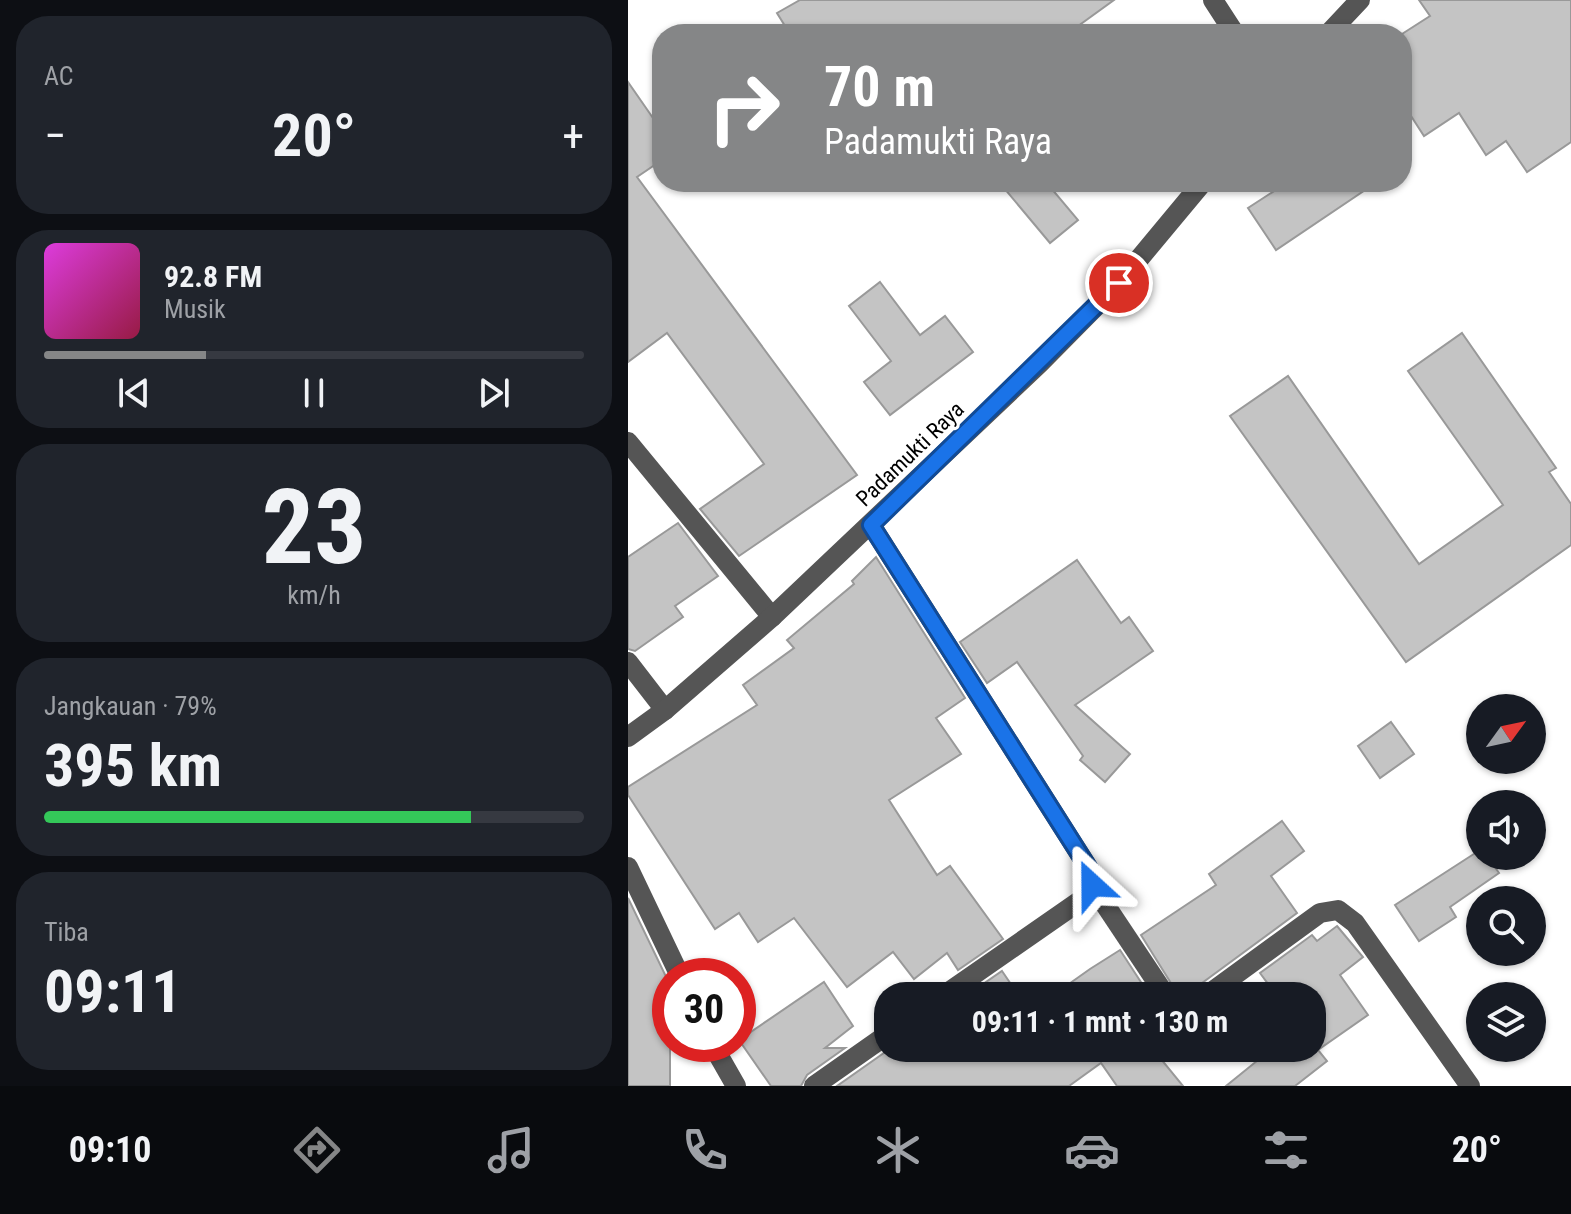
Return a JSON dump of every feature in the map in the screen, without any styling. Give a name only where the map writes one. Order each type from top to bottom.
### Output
[{"type":"street","points":[[1213,0],[1228,24]]},
{"type":"street","points":[[1337,24],[1360,0]]},
{"type":"street","name":"Padamukti Raya","points":[[628,737],[659,703],[772,617],[871,525],[1119,283],[1195,192]]},
{"type":"street","points":[[628,442],[755,601],[772,617]]},
{"type":"street","points":[[871,525],[1091,872],[1092,885],[1157,982]]},
{"type":"street","points":[[628,662],[659,703]]},
{"type":"street","points":[[628,867],[671,958]]},
{"type":"street","points":[[963,982],[1084,898],[1092,885]]},
{"type":"street","points":[[1225,982],[1320,913],[1338,910],[1355,923],[1470,1086]]},
{"type":"street","points":[[814,1086],[874,1044]]},
{"type":"street","points":[[722,1062],[736,1086]]},
{"type":"building","points":[[800,0],[1114,0],[1081,24],[784,24],[777,13]]},
{"type":"building","points":[[1419,0],[1571,0],[1571,142],[1527,172],[1506,141],[1486,155],[1459,113],[1424,136],[1412,117],[1412,28],[1430,16]]},
{"type":"building","points":[[628,82],[652,117],[652,167],[637,177],[857,475],[739,556],[700,509],[764,464],[667,333],[628,362]]},
{"type":"building","points":[[1007,192],[1054,192],[1078,220],[1050,243]]},
{"type":"building","points":[[1273,192],[1362,192],[1276,250],[1248,208]]},
{"type":"building","points":[[880,282],[920,335],[945,316],[973,352],[890,415],[864,382],[891,361],[849,306]]},
{"type":"building","points":[[1462,333],[1556,468],[1549,472],[1571,504],[1571,545],[1406,662],[1230,416],[1288,376],[1419,564],[1503,505],[1408,371]]},
{"type":"building","points":[[678,523],[718,576],[675,606],[683,617],[635,651],[628,649],[628,557]]},
{"type":"building","points":[[876,557],[965,698],[936,718],[961,754],[889,800],[937,875],[950,866],[1003,939],[958,970],[947,953],[914,979],[893,952],[847,987],[794,918],[758,942],[739,913],[715,929],[628,795],[628,787],[757,705],[743,685],[794,648],[787,640],[854,584],[852,581]]},
{"type":"building","points":[[1077,560],[1121,623],[1129,617],[1153,651],[1075,705],[1130,754],[1105,782],[1080,760],[1083,756],[1017,662],[987,683],[960,642]]},
{"type":"building","points":[[1391,722],[1414,754],[1380,778],[1358,746]]},
{"type":"building","points":[[1282,821],[1304,851],[1271,876],[1297,913],[1203,982],[1170,982],[1141,935],[1216,885],[1209,874]]},
{"type":"building","points":[[1466,859],[1466,870],[1497,870],[1499,873],[1480,886],[1466,886],[1466,896],[1450,907],[1456,917],[1419,941],[1395,905]]},
{"type":"building","points":[[628,898],[657,958],[652,958],[652,1062],[670,1062],[670,1086],[628,1086]]},
{"type":"building","points":[[1337,926],[1363,957],[1340,975],[1368,1015],[1326,1044],[1326,982],[1267,982],[1260,973],[1312,935],[1317,941]]},
{"type":"building","points":[[1120,950],[1141,982],[1072,982]]},
{"type":"building","points":[[1002,971],[1009,982],[986,982]]},
{"type":"building","points":[[824,982],[853,1026],[825,1048],[845,1048],[807,1075],[801,1086],[771,1086],[754,1062],[756,1028]]},
{"type":"building","points":[[874,1060],[1163,1062],[1183,1086],[1117,1086],[1101,1063],[1069,1086],[837,1086]]},
{"type":"building","points":[[1256,1062],[1326,1062],[1295,1086],[1226,1086]]},
{"type":"route","points":[[1092,885],[1091,872],[961,672],[898,562],[871,525],[1119,283]]}]
